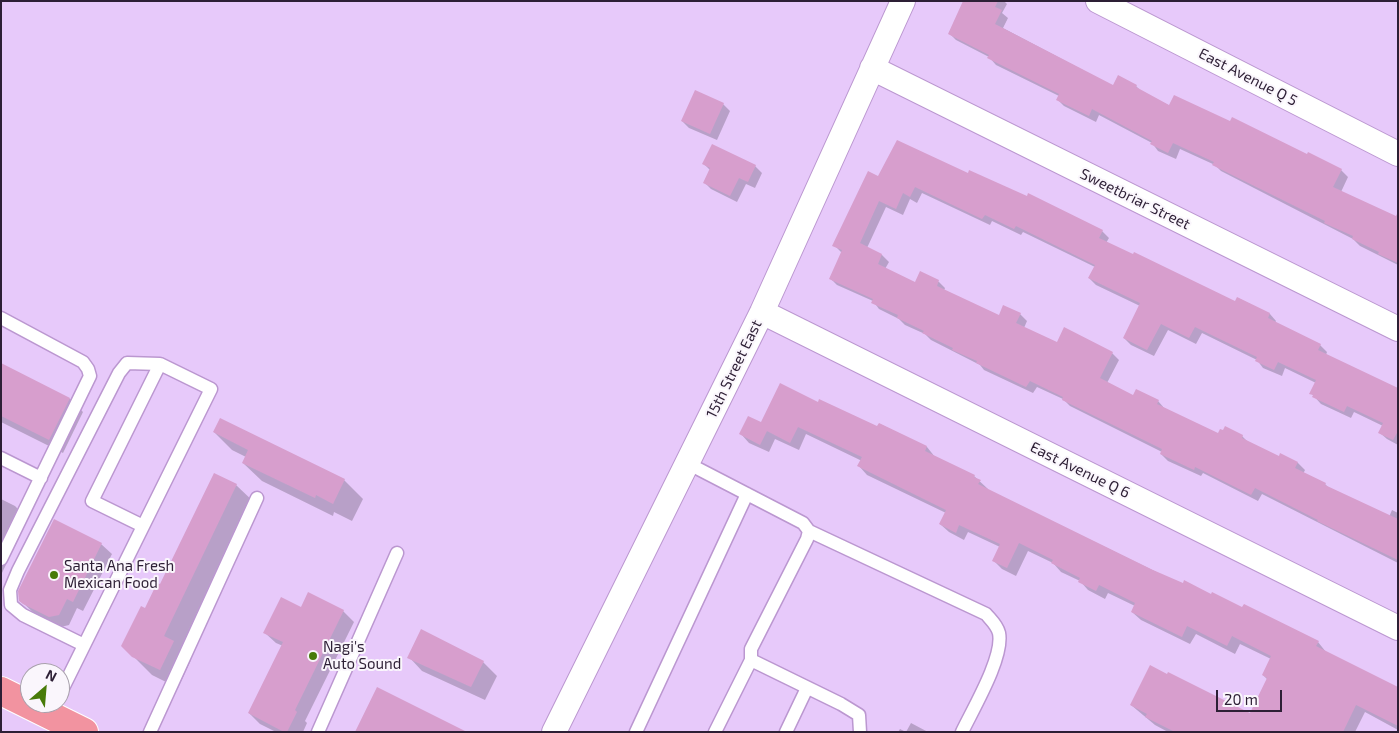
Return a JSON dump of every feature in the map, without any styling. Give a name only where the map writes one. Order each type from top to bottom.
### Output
[{"type":"highway","points":[[1,691],[20,696]]},
{"type":"highway","points":[[64,713],[84,732]]},
{"type":"street","name":"15th Street East","points":[[554,732],[762,312],[903,1]]},
{"type":"street","name":"East Avenue Q 5","points":[[1098,1],[1398,154]]},
{"type":"street","name":"Sweetbriar Street","points":[[872,68],[1398,329]]},
{"type":"street","name":"East Avenue Q 6","points":[[762,312],[1398,628]]},
{"type":"lane","points":[[1,318],[83,362],[88,368],[90,376],[1,559]]},
{"type":"lane","points":[[70,673],[211,389],[160,364],[127,363],[119,373],[10,590],[11,605],[23,615],[84,644]]},
{"type":"lane","points":[[143,526],[92,502],[160,364]]},
{"type":"lane","points":[[1,458],[41,478]]},
{"type":"lane","points":[[688,463],[802,523],[809,531],[986,614],[995,623],[999,633],[1000,646],[993,669],[962,732]]},
{"type":"lane","points":[[636,732],[747,494]]},
{"type":"lane","points":[[150,732],[257,498]]},
{"type":"lane","points":[[715,732],[751,660],[751,649],[807,539],[809,531]]},
{"type":"lane","points":[[318,732],[397,554]]},
{"type":"lane","points":[[751,660],[859,715],[860,732]]},
{"type":"lane","points":[[786,732],[807,688]]},
{"type":"building","points":[[963,1],[998,1],[995,7],[1002,10],[995,24],[1113,85],[1118,75],[1169,105],[1174,95],[1230,121],[1232,117],[1342,169],[1333,187],[1396,216],[1398,212],[1398,263],[1352,239],[1353,236],[1324,223],[1325,221],[1212,165],[1214,162],[1173,143],[1168,153],[1150,144],[1152,141],[1092,109],[1089,116],[1056,100],[1059,94],[987,58],[989,55],[948,34]]},
{"type":"building","points":[[695,90],[724,103],[710,134],[681,121]]},
{"type":"building","points":[[897,140],[968,173],[969,170],[1027,196],[1028,193],[1103,230],[1099,238],[1133,254],[1134,252],[1235,301],[1237,297],[1270,313],[1268,318],[1321,344],[1318,350],[1398,388],[1398,431],[1393,440],[1378,433],[1383,423],[1347,406],[1344,412],[1312,397],[1313,395],[1309,394],[1316,380],[1278,362],[1274,370],[1255,361],[1257,357],[1195,327],[1189,338],[1161,324],[1147,350],[1123,338],[1140,303],[1088,278],[1095,265],[1016,226],[1014,229],[985,215],[982,219],[915,187],[910,197],[903,193],[896,209],[879,201],[860,243],[882,254],[878,264],[915,282],[920,271],[939,280],[937,286],[999,315],[1003,305],[1021,313],[1016,323],[1057,342],[1064,327],[1113,352],[1100,378],[1133,395],[1136,389],[1159,400],[1157,404],[1218,433],[1225,426],[1243,435],[1242,438],[1279,456],[1280,453],[1298,462],[1295,468],[1326,483],[1325,485],[1398,519],[1398,560],[1317,521],[1255,488],[1251,495],[1195,467],[1194,470],[1160,454],[1162,449],[1062,400],[1063,397],[1030,381],[1026,387],[976,363],[977,361],[952,350],[953,348],[922,333],[924,331],[897,318],[898,315],[871,303],[873,299],[829,279],[842,250],[832,246],[868,171],[878,176]]},
{"type":"building","points":[[712,144],[756,165],[748,182],[739,178],[730,196],[703,183],[710,168],[702,164]]},
{"type":"building","points":[[1,363],[70,398],[49,440],[1,416]]},
{"type":"building","points":[[780,383],[818,402],[819,399],[877,426],[879,423],[927,446],[925,451],[975,475],[974,477],[981,480],[978,484],[1153,570],[1183,583],[1184,580],[1242,607],[1244,604],[1319,641],[1316,646],[1398,687],[1398,726],[1356,705],[1343,732],[1175,732],[1145,717],[1147,714],[1130,705],[1150,665],[1250,713],[1267,678],[1262,675],[1271,656],[1232,636],[1227,646],[1187,626],[1182,637],[1131,612],[1135,603],[1099,585],[1096,591],[1078,582],[1080,578],[1051,563],[1053,560],[1019,543],[1007,568],[992,561],[1000,544],[959,525],[956,533],[939,524],[946,510],[857,466],[862,457],[798,427],[790,443],[767,431],[760,445],[739,434],[748,416],[761,422]]},
{"type":"building","points":[[220,418],[345,479],[333,504],[316,495],[315,498],[242,463],[248,450],[213,432]]},
{"type":"building","points":[[214,473],[237,484],[164,636],[174,641],[160,670],[132,657],[121,646],[141,606],[145,608],[157,583],[160,584]]},
{"type":"building","name":"Santa Ana Fresh Mexican Food","points":[[54,519],[102,543],[73,602],[67,599],[59,615],[49,617],[19,601],[18,591]]},
{"type":"building","points":[[308,592],[344,610],[295,710],[297,712],[287,732],[284,732],[248,713],[283,642],[263,633],[281,597],[301,607]]},
{"type":"building","points":[[421,629],[484,661],[471,687],[407,658]]},
{"type":"building","points":[[377,687],[467,732],[355,732]]},
{"type":"place","name":"Santa Ana Fresh Mexican Food","points":[[54,575]]},
{"type":"place","name":"Nagi's Auto Sound","points":[[313,656]]}]
